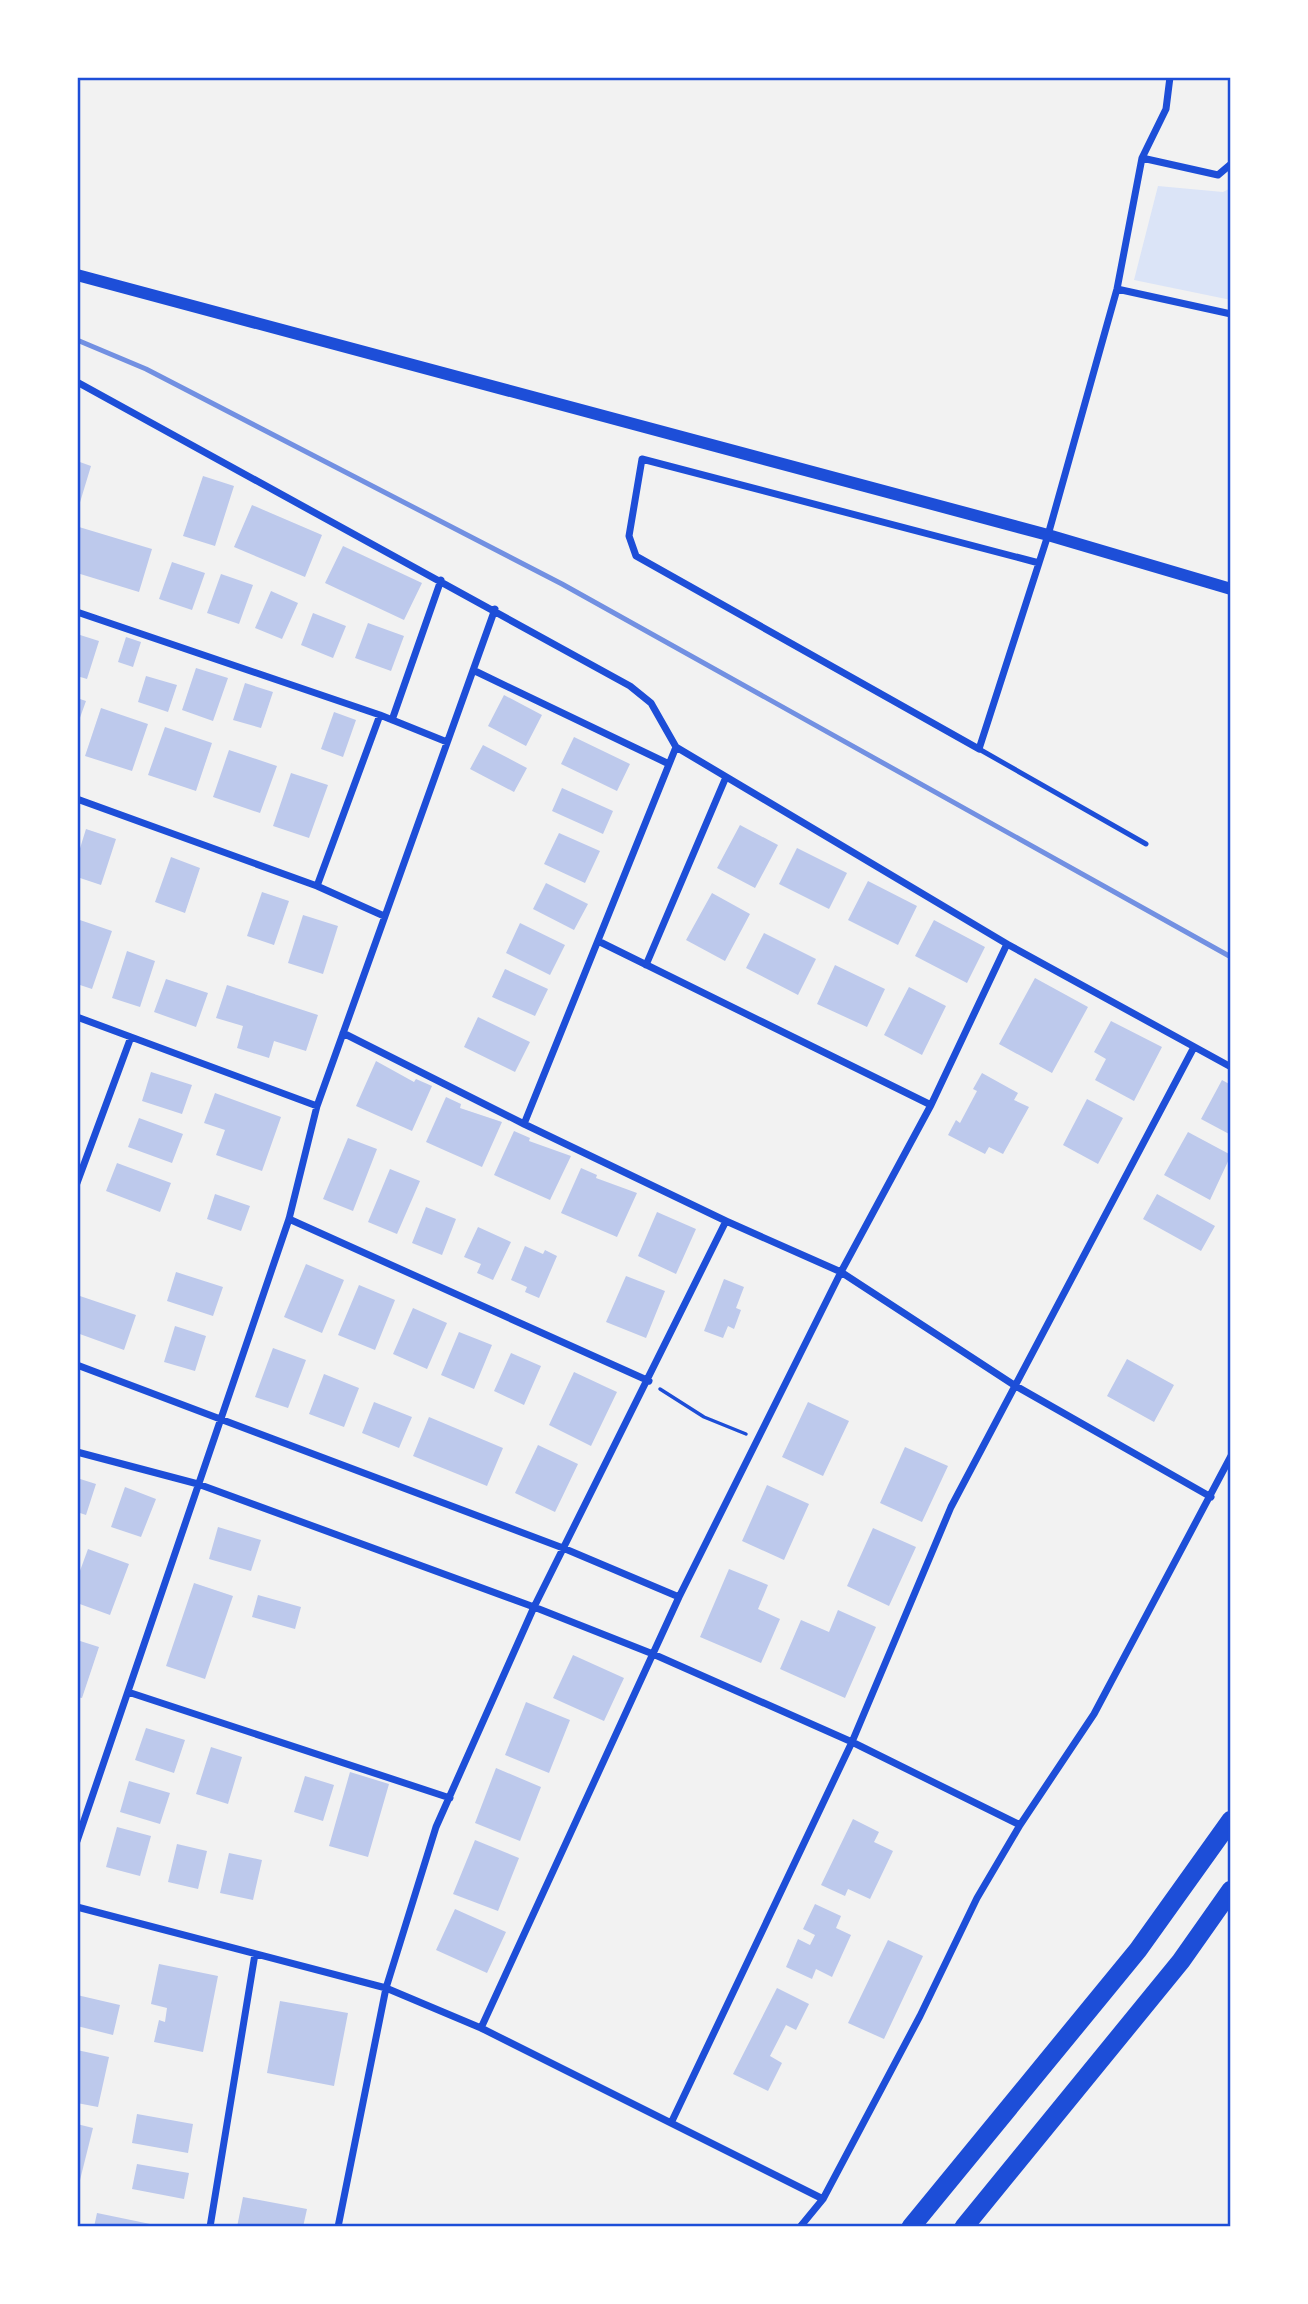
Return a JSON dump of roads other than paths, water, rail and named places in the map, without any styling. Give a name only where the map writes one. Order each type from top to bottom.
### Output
[{"type":"highway","points":[[911,2227],[1138,1950],[1231,1820]]},
{"type":"highway","points":[[964,2227],[1181,1961],[1231,1890]]},
{"type":"street","points":[[1039,563],[642,459],[629,536],[636,556],[979,749],[1039,563],[1048,535],[1116,289],[1142,159],[1166,109],[1170,77]]},
{"type":"street","points":[[1142,159],[1218,176],[1231,164]]},
{"type":"street","points":[[77,275],[1048,535],[1231,589]]},
{"type":"street","points":[[1116,289],[1231,314]]},
{"type":"street","points":[[77,382],[442,580],[630,686],[652,704],[677,747],[1007,944],[1231,1067]]},
{"type":"street","points":[[392,720],[442,580]]},
{"type":"street","points":[[77,1841],[289,1219],[317,1106],[495,610]]},
{"type":"street","points":[[77,612],[380,715],[447,742]]},
{"type":"street","points":[[475,671],[669,764]]},
{"type":"street","points":[[317,886],[380,715]]},
{"type":"street","points":[[524,1124],[677,747]]},
{"type":"street","points":[[646,965],[726,777]]},
{"type":"street","points":[[77,799],[317,886],[384,916]]},
{"type":"street","points":[[598,941],[931,1105]]},
{"type":"street","points":[[481,2028],[679,1597],[841,1272],[931,1105],[1007,944]]},
{"type":"street","points":[[77,1017],[317,1106]]},
{"type":"street","points":[[343,1033],[726,1221],[841,1272],[1014,1385],[1211,1497]]},
{"type":"street","points":[[77,1183],[131,1037]]},
{"type":"street","points":[[672,2121],[852,1742],[951,1507],[1194,1049]]},
{"type":"street","points":[[289,1219],[649,1381]]},
{"type":"street","points":[[338,2227],[386,1988],[436,1828],[534,1607],[649,1381],[726,1221]]},
{"type":"street","points":[[77,1365],[564,1548],[679,1597]]},
{"type":"street","points":[[77,1452],[198,1484],[534,1607],[653,1654],[852,1742],[1020,1825]]},
{"type":"street","points":[[800,2227],[823,2199],[920,2016],[977,1898],[1020,1825],[1094,1714],[1231,1457]]},
{"type":"street","points":[[128,1692],[450,1798]]},
{"type":"street","points":[[77,1907],[386,1988],[481,2028],[672,2121],[823,2199]]},
{"type":"street","points":[[210,2227],[255,1954]]},
{"type":"lane","points":[[979,749],[1146,844]]},
{"type":"railway","points":[[77,340],[146,369],[562,584],[1231,957]]}]
